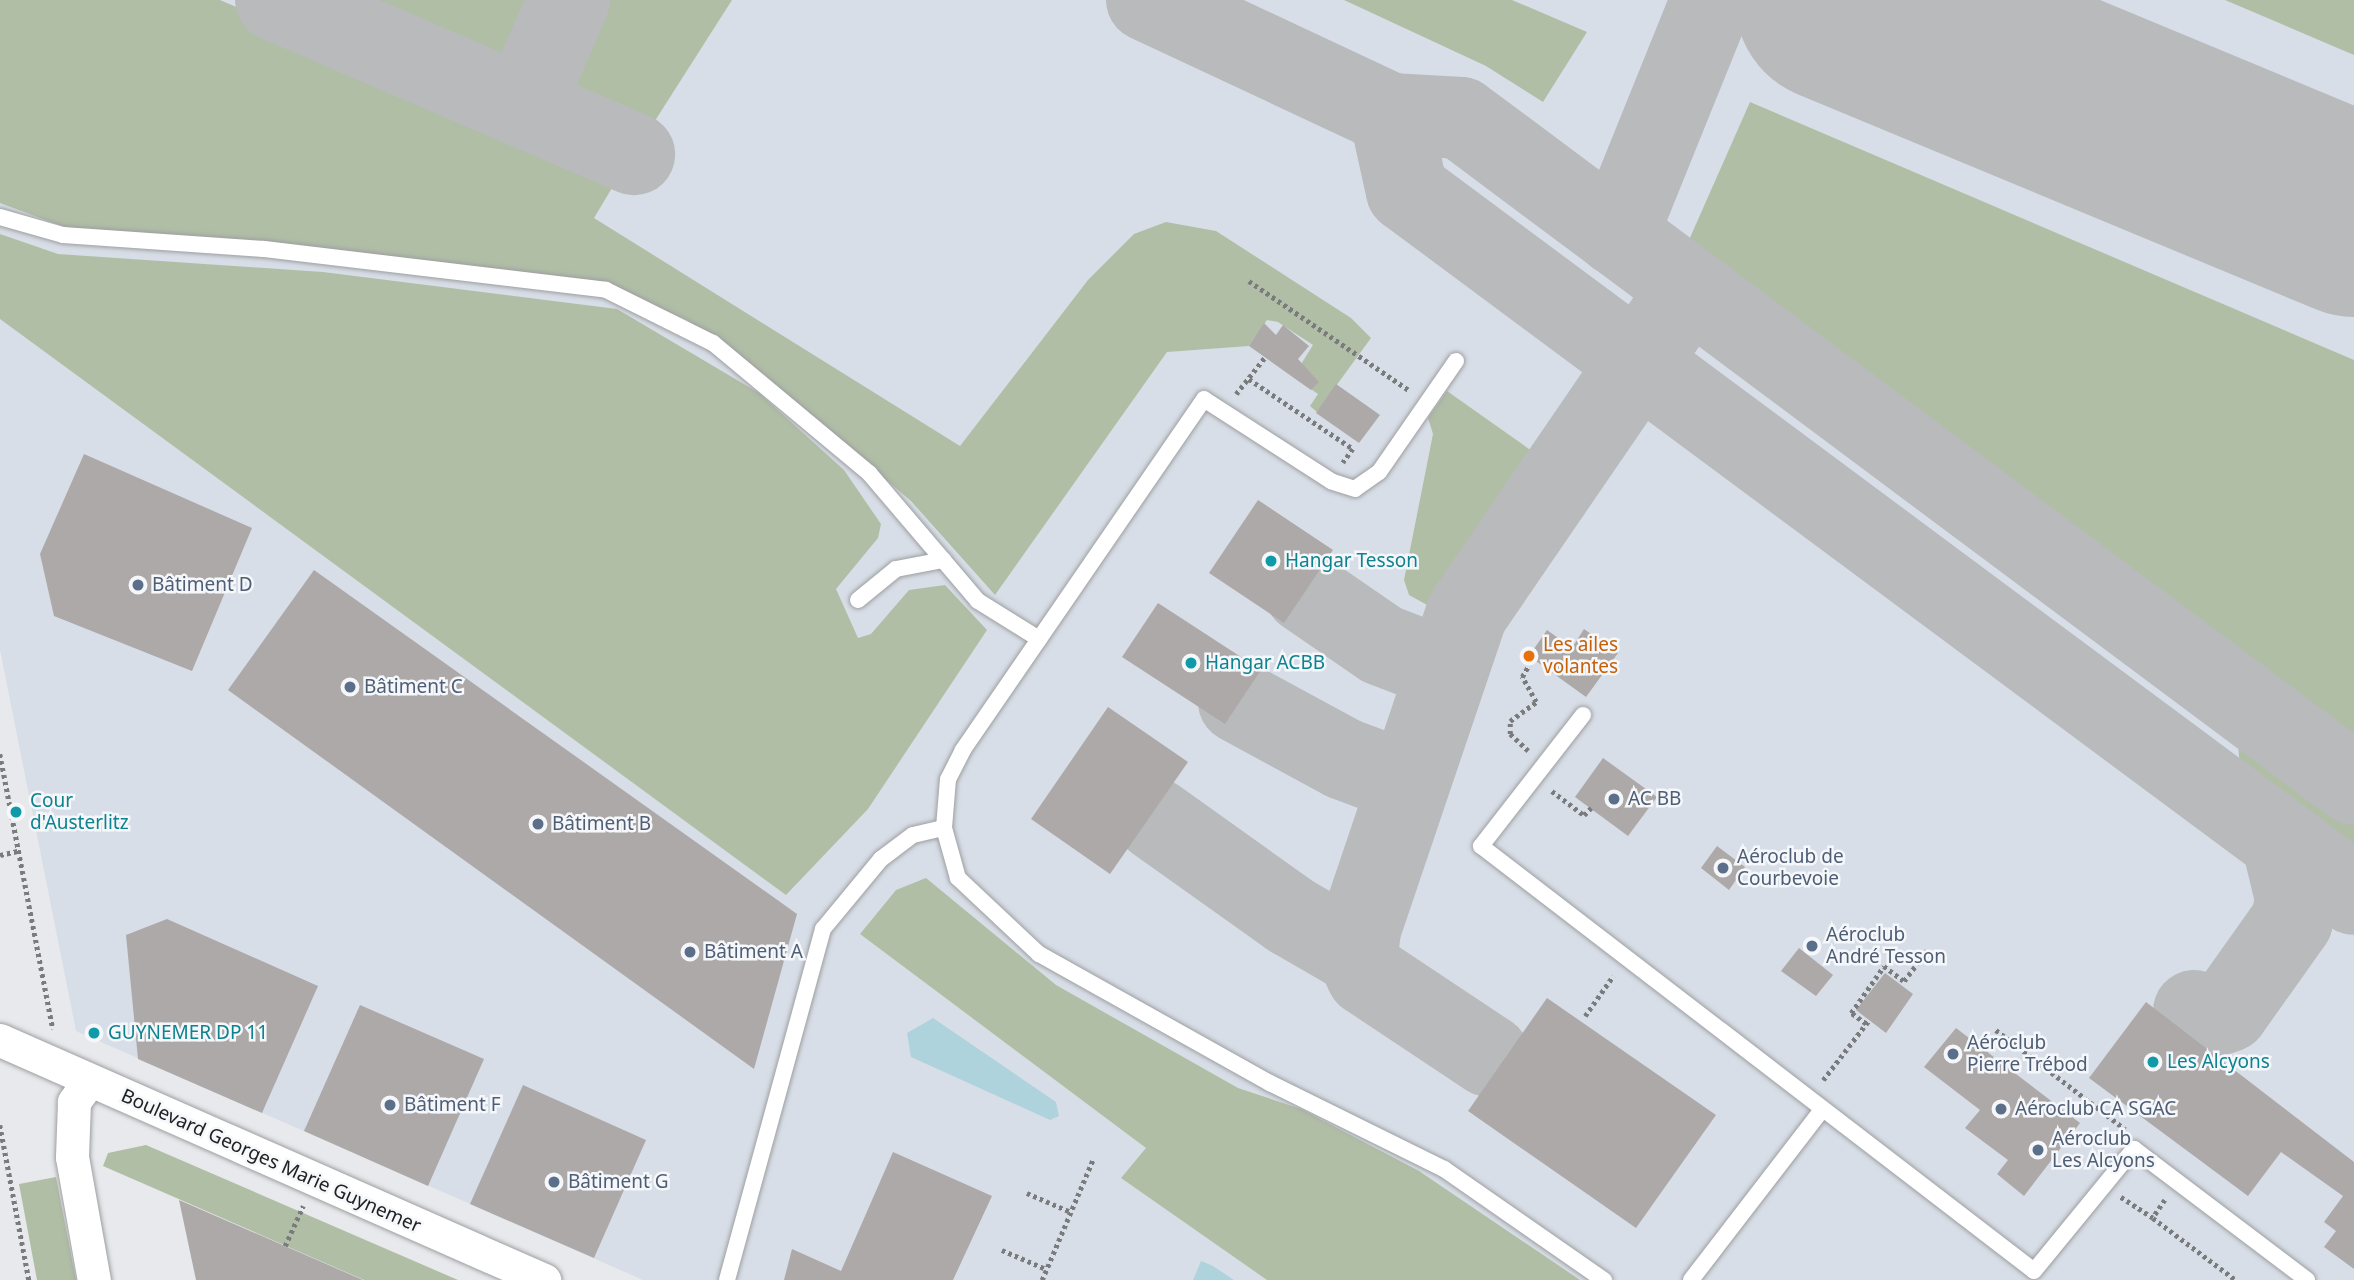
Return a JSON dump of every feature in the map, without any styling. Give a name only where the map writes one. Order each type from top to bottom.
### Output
[{"type":"street","name":"Boulevard Georges Marie Guynemer","points":[[0,1040],[544,1280]]},
{"type":"street","points":[[89,1081],[74,1102],[72,1157],[94,1280]]},
{"type":"lane","points":[[0,218],[63,235],[264,249],[606,290],[713,344],[869,473],[978,601],[1039,639]]},
{"type":"lane","points":[[1456,361],[1367,486],[1344,488],[1204,399],[958,760],[941,808],[944,828],[958,877],[1039,954],[1270,1083],[1444,1169],[1604,1280]]},
{"type":"lane","points":[[858,600],[896,569],[943,560]]},
{"type":"lane","points":[[1583,715],[1481,846],[1821,1111],[2034,1271],[2134,1149],[2307,1280]]},
{"type":"lane","points":[[727,1280],[823,929],[881,859],[913,835],[944,828]]},
{"type":"lane","points":[[1691,1280],[1821,1111]]},
{"type":"path","points":[[1249,281],[1428,402]]},
{"type":"path","points":[[1204,399],[1215,381],[1237,395],[1265,357]]},
{"type":"path","points":[[1249,379],[1353,449],[1331,481]]},
{"type":"path","points":[[1529,665],[1522,677],[1536,702],[1510,721],[1510,734],[1539,772],[1584,815],[1591,808]]},
{"type":"path","points":[[0,754],[53,1028]]},
{"type":"path","points":[[0,855],[18,851]]},
{"type":"path","points":[[1808,1101],[1868,1022],[1851,1013],[1884,966],[1904,981],[1927,951]]},
{"type":"path","points":[[1585,1016],[1625,958]]},
{"type":"path","points":[[1996,1030],[2122,1123],[2134,1149]]},
{"type":"path","points":[[0,1125],[1,1143],[29,1280]]},
{"type":"path","points":[[1042,1280],[1093,1159]]},
{"type":"path","points":[[285,1247],[314,1180]]},
{"type":"path","points":[[2177,1183],[2153,1218],[2236,1280]]},
{"type":"path","points":[[1027,1193],[1071,1212]]},
{"type":"path","points":[[1002,1250],[1046,1269]]},
{"type":"shaded area","points":[[0,0],[2354,0],[2354,1280],[643,1280],[76,1031],[0,650]]},
{"type":"green space","points":[[0,0],[220,0],[621,173],[594,218],[960,446],[1088,280],[1134,234],[1166,222],[1216,231],[1351,318],[1371,338],[1317,412],[1310,406],[1318,394],[1293,377],[1313,345],[1278,322],[1267,320],[1249,346],[1167,352],[995,595],[911,501],[744,359],[687,320],[599,282],[70,229],[0,203]]},
{"type":"green space","points":[[321,0],[553,0],[514,85]]},
{"type":"green space","points":[[590,0],[732,0],[644,138],[548,96]]},
{"type":"green space","points":[[1344,0],[1512,0],[1587,32],[1543,102],[1486,66]]},
{"type":"green space","points":[[2225,0],[2354,0],[2354,55]]},
{"type":"green space","points":[[1750,102],[2354,360],[2354,763],[1681,258]]},
{"type":"green space","points":[[0,234],[58,254],[323,272],[617,309],[759,393],[844,470],[881,524],[878,538],[836,589],[858,638],[871,634],[909,590],[945,585],[987,630],[868,809],[786,895],[0,319]]},
{"type":"green space","points":[[1447,391],[1546,461],[1447,616],[1409,595],[1404,580],[1433,434],[1428,418]]},
{"type":"green space","points":[[2246,737],[2354,811],[2354,867],[2256,792],[2239,757],[2238,742]]},
{"type":"green space","points":[[926,878],[1056,985],[1238,1088],[1301,1109],[1419,1171],[1580,1280],[1267,1280],[1121,1178],[1146,1148],[860,934],[896,890]]},
{"type":"green space","points":[[146,1145],[458,1280],[364,1280],[103,1166],[108,1153]]},
{"type":"green space","points":[[56,1177],[76,1280],[37,1280],[19,1184]]},
{"type":"water","points":[[933,1018],[1056,1102],[1059,1116],[1050,1120],[911,1057],[907,1033]]},
{"type":"water","points":[[1201,1261],[1213,1266],[1234,1280],[1193,1280]]},
{"type":"building","points":[[1264,323],[1276,335],[1283,325],[1309,346],[1298,359],[1319,382],[1311,390],[1249,346]]},
{"type":"building","points":[[1336,384],[1380,415],[1359,443],[1316,413]]},
{"type":"building","name":"Bâtiment D","points":[[84,454],[252,528],[192,671],[54,616],[40,554]]},
{"type":"building","name":"Hangar Tesson","points":[[1258,500],[1333,550],[1284,623],[1209,573]]},
{"type":"building","points":[[314,570],[797,914],[754,1069],[228,690]]},
{"type":"building","name":"Hangar ACBB","points":[[1158,603],[1261,670],[1225,724],[1122,657]]},
{"type":"building","points":[[1584,629],[1618,653],[1586,697],[1529,656],[1547,630],[1572,648]]},
{"type":"building","points":[[1108,707],[1188,762],[1110,874],[1031,819]]},
{"type":"building","points":[[1603,758],[1657,797],[1628,836],[1575,797]]},
{"type":"building","name":"Aéroclub de Courbevoie","points":[[1717,846],[1745,867],[1729,890],[1701,868]]},
{"type":"building","points":[[167,919],[318,986],[262,1113],[138,1059],[126,935]]},
{"type":"building","name":"Aéroclub André Tesson","points":[[1799,948],[1833,975],[1816,996],[1781,971]]},
{"type":"building","points":[[1885,973],[1913,994],[1886,1033],[1856,1010]]},
{"type":"building","points":[[1547,998],[1716,1115],[1636,1228],[1468,1111]]},
{"type":"building","points":[[2146,1002],[2354,1162],[2354,1269],[2324,1247],[2336,1231],[2324,1222],[2343,1196],[2281,1152],[2248,1196],[2089,1078]]},
{"type":"building","name":"Bâtiment F","points":[[360,1005],[484,1059],[428,1186],[304,1131]]},
{"type":"building","points":[[1956,1028],[2080,1123],[2024,1196],[1997,1174],[2008,1160],[1965,1128],[1980,1110],[1924,1067]]},
{"type":"building","name":"Bâtiment G","points":[[523,1085],[646,1140],[594,1258],[470,1204]]},
{"type":"building","points":[[893,1152],[992,1196],[953,1280],[784,1280],[792,1249],[841,1271]]},
{"type":"building","points":[[179,1200],[285,1246],[363,1280],[196,1280]]},
{"type":"taxiway","points":[[276,0],[634,154]]},
{"type":"taxiway","points":[[523,106],[569,0]]},
{"type":"taxiway","points":[[1147,0],[1390,114],[1461,118],[2354,784]]},
{"type":"taxiway","points":[[1617,235],[1712,0]]},
{"type":"taxiway","points":[[1390,114],[1407,191],[2354,894]]},
{"type":"taxiway","points":[[1489,1056],[1367,975],[1357,954],[1360,929],[1467,613],[1670,317]]},
{"type":"taxiway","points":[[1305,592],[1382,645],[1447,670]]},
{"type":"taxiway","points":[[1239,702],[1344,759],[1409,783]]},
{"type":"taxiway","points":[[1155,819],[1291,916],[1357,954]]},
{"type":"taxiway","points":[[2194,1011],[2211,1017],[2228,1011],[2292,921],[2296,898],[2282,840]]},
{"type":"runway","points":[[1836,0],[2354,215]]},
{"type":"place","name":"Hangar Tesson","points":[[1271,561]]},
{"type":"place","name":"Bâtiment D","points":[[138,585]]},
{"type":"place","name":"Les ailes volantes","points":[[1529,656]]},
{"type":"place","name":"Hangar ACBB","points":[[1191,663]]},
{"type":"place","name":"Bâtiment C","points":[[350,687]]},
{"type":"place","name":"AC BB","points":[[1614,799]]},
{"type":"place","name":"Cour d'Austerlitz","points":[[16,812]]},
{"type":"place","name":"Bâtiment B","points":[[538,824]]},
{"type":"place","name":"Aéroclub de Courbevoie","points":[[1723,868]]},
{"type":"place","name":"Aéroclub André Tesson","points":[[1812,946]]},
{"type":"place","name":"Bâtiment A","points":[[690,952]]},
{"type":"place","name":"GUYNEMER DP 11","points":[[94,1033]]},
{"type":"place","name":"Aéroclub Pierre Trébod","points":[[1953,1054]]},
{"type":"place","name":"Les Alcyons","points":[[2153,1062]]},
{"type":"place","name":"Bâtiment F","points":[[390,1105]]},
{"type":"place","name":"Aéroclub CA SGAC","points":[[2001,1109]]},
{"type":"place","name":"Aéroclub Les Alcyons","points":[[2038,1150]]},
{"type":"place","name":"Bâtiment G","points":[[554,1182]]}]
